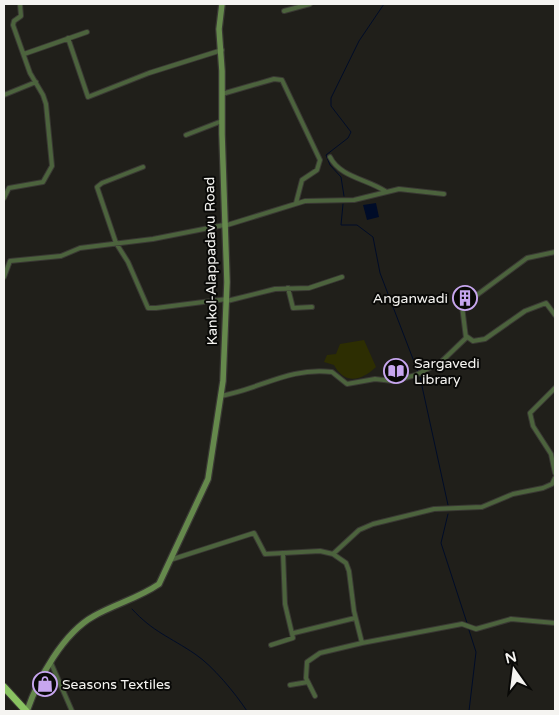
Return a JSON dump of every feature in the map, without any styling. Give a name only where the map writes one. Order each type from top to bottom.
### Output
[{"type":"highway","points":[[4,687],[26,711]]},
{"type":"main road","name":"Kankol-Alappadavu Road","points":[[26,711],[59,648],[91,617],[149,591],[159,584],[208,479],[220,396],[226,334],[222,50],[219,29],[222,4]]},
{"type":"street","points":[[4,198],[10,188],[42,182],[52,166],[46,104],[30,73],[12,22],[21,16],[20,4]]},
{"type":"street","points":[[284,11],[310,4]]},
{"type":"street","points":[[24,54],[87,32]]},
{"type":"street","points":[[68,38],[88,96],[91,97],[149,73],[222,50]]},
{"type":"street","points":[[222,94],[274,79],[282,80],[320,160],[317,170],[302,180],[296,204]]},
{"type":"street","points":[[4,95],[36,82]]},
{"type":"street","points":[[186,135],[222,120]]},
{"type":"street","points":[[330,157],[334,166],[341,171],[385,191]]},
{"type":"street","points":[[143,167],[102,183],[97,188],[116,244],[128,262],[148,308],[227,300],[275,289],[309,288],[342,277]]},
{"type":"street","points":[[4,277],[10,261],[61,256],[80,248],[224,226],[296,204],[354,200],[399,189],[444,194]]},
{"type":"street","points":[[220,396],[244,391],[277,377],[296,374],[332,372],[346,384],[375,379],[393,381],[410,377],[441,362],[463,342],[466,336],[462,306],[527,258],[555,252]]},
{"type":"street","points":[[288,288],[293,308],[312,307]]},
{"type":"street","points":[[466,336],[473,340],[485,339],[525,311],[546,303],[555,315]]},
{"type":"street","points":[[555,388],[530,413],[533,426],[551,454],[555,473]]},
{"type":"street","points":[[333,554],[359,530],[373,524],[434,509],[482,507],[513,494],[543,488],[552,484],[555,478]]},
{"type":"street","points":[[170,560],[254,533],[265,554],[320,551],[333,554],[346,563],[349,571],[355,618],[362,643]]},
{"type":"street","points":[[271,645],[290,640],[294,632],[285,604],[282,553]]},
{"type":"street","points":[[294,632],[355,618]]},
{"type":"street","points":[[315,696],[308,682],[305,668],[307,662],[331,650],[465,624],[479,628],[511,619],[555,623]]},
{"type":"street","points":[[51,663],[72,711]]},
{"type":"street","points":[[290,685],[308,682]]},
{"type":"shaded area","points":[[364,340],[376,367],[365,375],[354,379],[348,378],[343,376],[334,365],[324,362],[327,355],[336,354],[340,344]]},
{"type":"water","points":[[376,203],[379,217],[367,220],[363,205]]},
{"type":"waterway","points":[[344,196],[341,177],[330,165],[326,155],[348,138],[351,132],[331,106],[331,98],[359,41],[384,4]]},
{"type":"waterway","points":[[343,204],[341,225],[357,225],[373,237],[380,273],[418,372]]},
{"type":"waterway","points":[[420,377],[448,505]]},
{"type":"waterway","points":[[448,514],[441,543],[467,623]]},
{"type":"waterway","points":[[132,609],[155,629],[209,665],[230,688],[247,711]]},
{"type":"waterway","points":[[468,627],[476,652],[469,711]]},
{"type":"place","name":"Anganwadi","points":[[465,298]]},
{"type":"place","name":"Sargavedi Library","points":[[396,371]]},
{"type":"place","name":"Seasons Textiles","points":[[45,684]]}]
